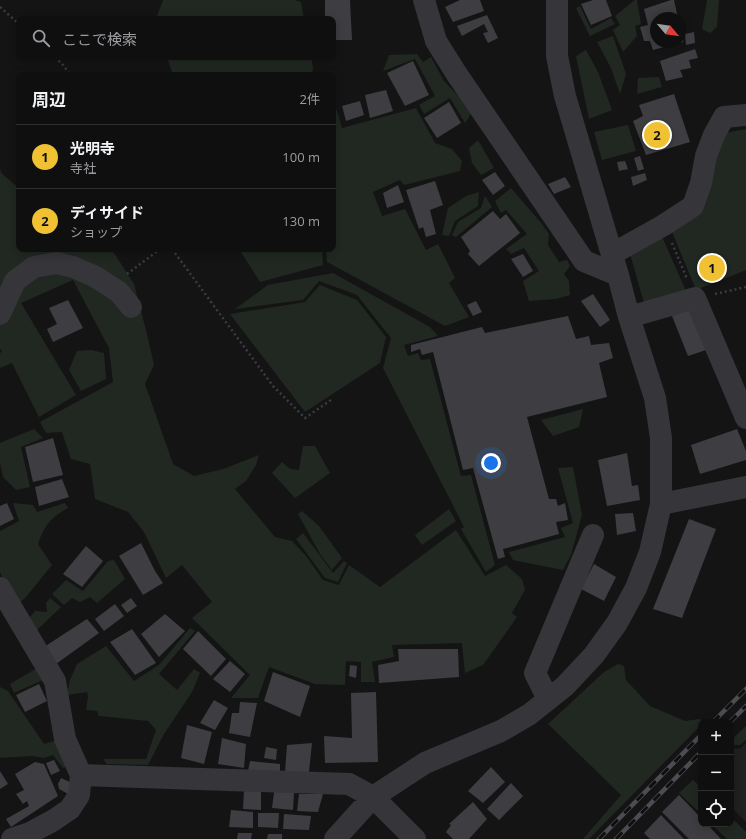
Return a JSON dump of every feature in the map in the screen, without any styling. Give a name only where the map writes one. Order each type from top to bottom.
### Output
[{"type":"street","points":[[424,0],[436,41],[584,261],[618,275]]},
{"type":"street","points":[[335,839],[373,797],[425,763],[501,731],[530,714],[565,686],[594,655],[617,623],[636,588],[650,552],[661,504],[661,438],[655,398],[629,317],[565,96],[557,56],[557,0]]},
{"type":"street","points":[[612,254],[664,225],[693,206],[701,183],[706,156],[714,135],[724,117],[746,115]]},
{"type":"street","points":[[0,314],[15,281],[34,267],[57,263],[73,267],[94,276],[119,292],[131,307]]},
{"type":"street","points":[[629,317],[695,298],[746,418]]},
{"type":"street","points":[[661,504],[746,487]]},
{"type":"street","points":[[548,699],[535,673],[593,535]]},
{"type":"street","points":[[0,588],[55,681],[66,739],[81,775],[79,795],[70,809],[54,820],[12,839]]},
{"type":"street","points":[[81,775],[349,784],[373,797],[415,839]]},
{"type":"path","points":[[0,7],[16,21]]},
{"type":"path","points":[[57,60],[68,72]]},
{"type":"path","points":[[664,225],[695,298],[746,287]]},
{"type":"path","points":[[94,276],[123,277],[156,252]]},
{"type":"path","points":[[174,252],[273,386],[305,418],[331,400]]},
{"type":"shaded area","points":[[163,0],[295,0],[301,2],[303,16],[157,16]]},
{"type":"shaded area","points":[[637,0],[641,24],[635,26],[637,36],[623,52],[613,30],[620,25],[615,16]]},
{"type":"shaded area","points":[[707,0],[719,0],[717,27],[710,33],[702,29]]},
{"type":"shaded area","points":[[580,6],[591,29],[611,18],[615,24],[590,36],[576,8]]},
{"type":"shaded area","points":[[613,36],[626,74],[620,94],[611,68],[597,42]]},
{"type":"shaded area","points":[[586,50],[598,72],[612,110],[589,119],[576,56]]},
{"type":"shaded area","points":[[417,54],[423,62],[431,57],[444,81],[467,105],[471,114],[465,123],[450,98],[424,114],[419,105],[435,96],[415,59],[383,71],[389,55]]},
{"type":"shaded area","points":[[168,60],[312,60],[313,68],[312,72],[172,72]]},
{"type":"shaded area","points":[[659,77],[662,87],[637,94],[638,78]]},
{"type":"shaded area","points":[[336,108],[342,128],[416,108],[435,143],[452,149],[462,161],[460,171],[404,185],[400,180],[373,192],[382,216],[405,209],[426,250],[438,244],[455,278],[449,283],[469,317],[445,326],[327,262],[326,252],[336,252]]},
{"type":"shaded area","points":[[628,125],[636,151],[602,160],[594,132]]},
{"type":"shaded area","points":[[746,129],[746,270],[696,290],[672,232],[725,133]]},
{"type":"shaded area","points":[[478,140],[494,168],[481,175],[472,163],[469,148]]},
{"type":"shaded area","points":[[0,167],[1,173],[16,186],[16,252],[112,252],[134,284],[154,365],[145,384],[173,464],[194,476],[223,469],[259,455],[256,465],[246,481],[235,489],[275,537],[292,541],[306,556],[323,580],[339,585],[349,565],[380,587],[456,530],[485,576],[506,565],[522,579],[525,590],[512,613],[517,617],[483,665],[465,673],[462,643],[392,645],[394,657],[372,662],[375,682],[361,682],[361,662],[346,661],[345,685],[315,684],[269,667],[258,698],[231,698],[250,675],[192,618],[212,602],[182,565],[166,578],[144,532],[128,512],[95,499],[90,464],[71,459],[62,432],[46,433],[40,422],[113,382],[109,348],[73,280],[21,303],[76,395],[39,417],[12,363],[0,368],[0,353],[2,352],[0,348]]},
{"type":"shaded area","points":[[511,188],[549,234],[548,245],[559,262],[567,260],[570,266],[564,274],[569,281],[570,295],[556,299],[529,301],[523,281],[539,271],[524,248],[511,254],[506,249],[527,234],[506,210],[501,213],[495,201]]},
{"type":"shaded area","points":[[479,192],[478,206],[455,221],[449,236],[442,235],[448,208],[466,196]]},
{"type":"shaded area","points":[[485,196],[492,207],[456,237],[452,235],[458,222],[481,208]]},
{"type":"shaded area","points":[[661,234],[686,291],[644,303],[630,254]]},
{"type":"shaded area","points":[[241,252],[322,252],[323,265],[260,282]]},
{"type":"shaded area","points":[[333,273],[430,327],[438,336],[404,345],[408,356],[418,353],[421,360],[430,359],[461,476],[471,475],[495,565],[486,572],[461,529],[464,527],[383,368],[391,338],[357,295],[319,281],[303,300],[235,309],[268,285]]},
{"type":"shaded area","points":[[320,285],[357,300],[386,337],[380,363],[305,412],[230,314],[305,302]]},
{"type":"shaded area","points":[[91,350],[104,353],[106,379],[81,391],[69,370],[77,351]]},
{"type":"shaded area","points":[[583,409],[579,427],[553,436],[541,420]]},
{"type":"shaded area","points":[[34,429],[43,438],[21,447],[30,487],[16,490],[3,477],[0,463],[0,443]]},
{"type":"shaded area","points":[[303,446],[315,446],[330,473],[295,498],[272,473],[282,462],[290,469],[299,470]]},
{"type":"shaded area","points":[[573,467],[582,515],[571,555],[563,570],[513,560],[509,552],[565,537],[561,528],[573,523],[558,468]]},
{"type":"shaded area","points":[[13,503],[33,505],[37,512],[65,503],[68,508],[52,519],[43,532],[38,544],[52,565],[26,597],[18,604],[4,582],[0,572],[0,531],[19,521]]},
{"type":"shaded area","points":[[449,509],[456,521],[422,545],[415,535]]},
{"type":"shaded area","points":[[302,511],[319,526],[342,558],[332,570],[320,554],[298,514]]},
{"type":"shaded area","points":[[303,533],[333,573],[344,561],[347,563],[338,582],[325,578],[296,539]]},
{"type":"shaded area","points":[[114,560],[125,579],[97,603],[90,597],[80,602],[72,598],[64,605],[52,594],[66,580],[83,591],[108,561]]},
{"type":"shaded area","points":[[50,598],[61,607],[34,633],[26,622],[35,611],[47,612],[46,603]]},
{"type":"shaded area","points":[[190,628],[195,631],[159,674],[177,690],[194,669],[200,673],[192,692],[164,734],[148,765],[107,764],[103,759],[146,759],[156,730],[148,721],[99,716],[97,711],[86,710],[88,696],[87,692],[67,695],[70,680],[77,664],[106,646],[134,681],[159,665]]},
{"type":"shaded area","points":[[618,664],[624,666],[626,680],[650,706],[685,721],[698,719],[698,728],[589,839],[583,839],[621,795],[548,724],[604,672]]},
{"type":"shaded area","points":[[37,668],[43,680],[14,693],[10,684]]},
{"type":"shaded area","points":[[0,687],[8,691],[44,744],[58,740],[71,765],[63,768],[53,755],[44,758],[32,756],[0,758]]},
{"type":"shaded area","points":[[746,726],[746,740],[740,745],[734,745],[734,737]]},
{"type":"shaded area","points":[[746,743],[746,822],[734,810],[734,748],[740,749]]},
{"type":"shaded area","points":[[693,780],[698,784],[698,811],[679,793]]},
{"type":"shaded area","points":[[734,820],[746,832],[746,839],[727,839],[714,827],[734,827]]},
{"type":"building","points":[[325,0],[350,0],[352,40],[336,40],[336,16],[325,16]]},
{"type":"building","points":[[460,0],[480,0],[484,11],[453,22],[445,7]]},
{"type":"building","points":[[593,0],[606,0],[612,16],[591,25],[581,4]]},
{"type":"building","points":[[674,0],[677,12],[650,12],[650,41],[644,41],[640,27],[648,25],[644,9]]},
{"type":"building","points":[[487,15],[498,38],[488,43],[483,33],[488,32],[484,24],[462,36],[457,26]]},
{"type":"building","points":[[694,32],[695,43],[686,45],[686,34]]},
{"type":"building","points":[[695,49],[698,58],[689,60],[691,68],[680,70],[683,77],[666,81],[660,61]]},
{"type":"building","points":[[413,61],[429,95],[405,106],[387,73]]},
{"type":"building","points":[[386,90],[393,111],[370,118],[365,95]]},
{"type":"building","points":[[674,94],[690,142],[646,155],[633,121],[643,116],[639,105]]},
{"type":"building","points":[[360,101],[364,115],[346,121],[342,106]]},
{"type":"building","points":[[449,102],[461,123],[437,138],[424,118]]},
{"type":"building","points":[[640,156],[644,169],[638,171],[634,158]]},
{"type":"building","points":[[625,161],[628,169],[619,171],[617,162]]},
{"type":"building","points":[[495,172],[505,186],[493,195],[482,180]]},
{"type":"building","points":[[645,173],[647,180],[633,186],[631,177]]},
{"type":"building","points":[[565,177],[571,187],[554,194],[548,184]]},
{"type":"building","points":[[435,181],[443,205],[430,210],[436,234],[426,237],[423,227],[419,229],[406,190]]},
{"type":"building","points":[[398,185],[404,202],[387,208],[383,193]]},
{"type":"building","points":[[493,211],[500,219],[506,214],[520,233],[479,266],[468,254],[470,251],[461,237]]},
{"type":"building","points":[[523,254],[533,271],[523,277],[511,259]]},
{"type":"building","points":[[593,294],[610,320],[600,327],[581,301]]},
{"type":"building","points":[[68,300],[83,328],[53,342],[47,329],[57,324],[49,308]]},
{"type":"building","points":[[476,301],[482,312],[473,316],[467,305]]},
{"type":"building","points":[[692,308],[709,349],[688,356],[672,316]]},
{"type":"building","points":[[568,316],[576,339],[589,336],[591,345],[609,343],[613,358],[599,363],[607,397],[527,417],[549,499],[556,499],[558,506],[565,503],[568,520],[556,522],[559,534],[503,549],[505,557],[498,559],[473,468],[463,470],[433,352],[422,355],[420,349],[411,352],[411,345],[482,327],[485,333]]},
{"type":"building","points":[[737,429],[746,451],[746,460],[700,474],[691,445]]},
{"type":"building","points":[[53,438],[63,475],[33,482],[25,447]]},
{"type":"building","points":[[627,453],[632,486],[638,485],[640,500],[607,506],[598,460]]},
{"type":"building","points":[[62,479],[69,497],[39,506],[35,487]]},
{"type":"building","points":[[7,503],[14,519],[0,526],[0,506]]},
{"type":"building","points":[[633,513],[636,531],[617,535],[615,514]]},
{"type":"building","points":[[689,519],[716,529],[682,618],[653,609]]},
{"type":"building","points":[[141,543],[155,571],[163,583],[143,595],[119,556]]},
{"type":"building","points":[[86,546],[103,561],[82,587],[63,574]]},
{"type":"building","points":[[594,564],[616,577],[604,601],[581,589]]},
{"type":"building","points":[[131,598],[137,606],[127,613],[121,605]]},
{"type":"building","points":[[115,604],[124,616],[104,631],[95,619]]},
{"type":"building","points":[[165,614],[185,631],[159,657],[141,634]]},
{"type":"building","points":[[87,619],[99,633],[56,664],[44,647]]},
{"type":"building","points":[[132,629],[156,663],[135,675],[110,642]]},
{"type":"building","points":[[198,631],[226,659],[211,676],[183,649]]},
{"type":"building","points":[[398,649],[458,649],[459,677],[379,683],[378,665],[399,661]]},
{"type":"building","points":[[230,661],[245,674],[230,692],[213,679]]},
{"type":"building","points":[[350,665],[357,666],[356,678],[349,676]]},
{"type":"building","points":[[273,672],[310,686],[300,717],[264,701]]},
{"type":"building","points":[[39,684],[47,701],[25,712],[16,695]]},
{"type":"building","points":[[376,692],[378,762],[325,763],[324,736],[352,738],[351,693]]},
{"type":"building","points":[[214,700],[228,708],[215,730],[200,723]]},
{"type":"building","points":[[240,702],[257,703],[250,737],[229,733],[232,713],[239,713]]},
{"type":"building","points":[[187,725],[212,732],[204,764],[181,758]]},
{"type":"building","points":[[222,738],[246,744],[244,768],[218,764]]},
{"type":"building","points":[[312,743],[309,772],[285,772],[287,745]]},
{"type":"building","points":[[266,747],[277,749],[276,760],[264,758]]},
{"type":"building","points":[[54,760],[60,771],[51,775],[46,763]]},
{"type":"building","points":[[250,761],[280,764],[280,773],[248,771]]},
{"type":"building","points":[[35,762],[44,764],[58,796],[11,827],[6,819],[29,806],[27,801],[23,804],[16,794],[24,790],[15,774]]},
{"type":"building","points":[[491,767],[505,782],[483,803],[468,791]]},
{"type":"building","points":[[0,771],[8,784],[0,789]]},
{"type":"building","points":[[61,778],[72,783],[68,794],[59,789],[58,784]]},
{"type":"building","points":[[511,783],[523,796],[499,820],[487,809]]},
{"type":"building","points":[[244,790],[261,790],[261,810],[243,809]]},
{"type":"building","points":[[274,792],[294,792],[293,810],[272,808]]},
{"type":"building","points":[[299,794],[323,794],[318,812],[297,811]]},
{"type":"building","points":[[679,795],[698,815],[698,827],[710,827],[721,839],[689,839],[662,812]]},
{"type":"building","points":[[473,802],[487,819],[469,839],[453,839],[446,832],[451,825],[449,824]]},
{"type":"building","points":[[231,810],[253,812],[253,828],[229,827]]},
{"type":"building","points":[[258,813],[279,813],[278,828],[258,827]]},
{"type":"building","points":[[284,814],[311,816],[309,830],[283,829]]},
{"type":"building","points":[[661,815],[684,839],[650,839],[644,833]]},
{"type":"building","points":[[238,833],[252,833],[251,839],[237,839]]},
{"type":"building","points":[[268,834],[282,834],[282,839],[267,839]]},
{"type":"railway","points":[[716,719],[746,689]]},
{"type":"railway","points":[[733,719],[746,706]]},
{"type":"railway","points":[[599,839],[698,738]]},
{"type":"railway","points":[[616,839],[698,755]]},
{"type":"place","name":"ディサイド","points":[[657,135]]},
{"type":"place","name":"光明寺","points":[[712,268]]}]
